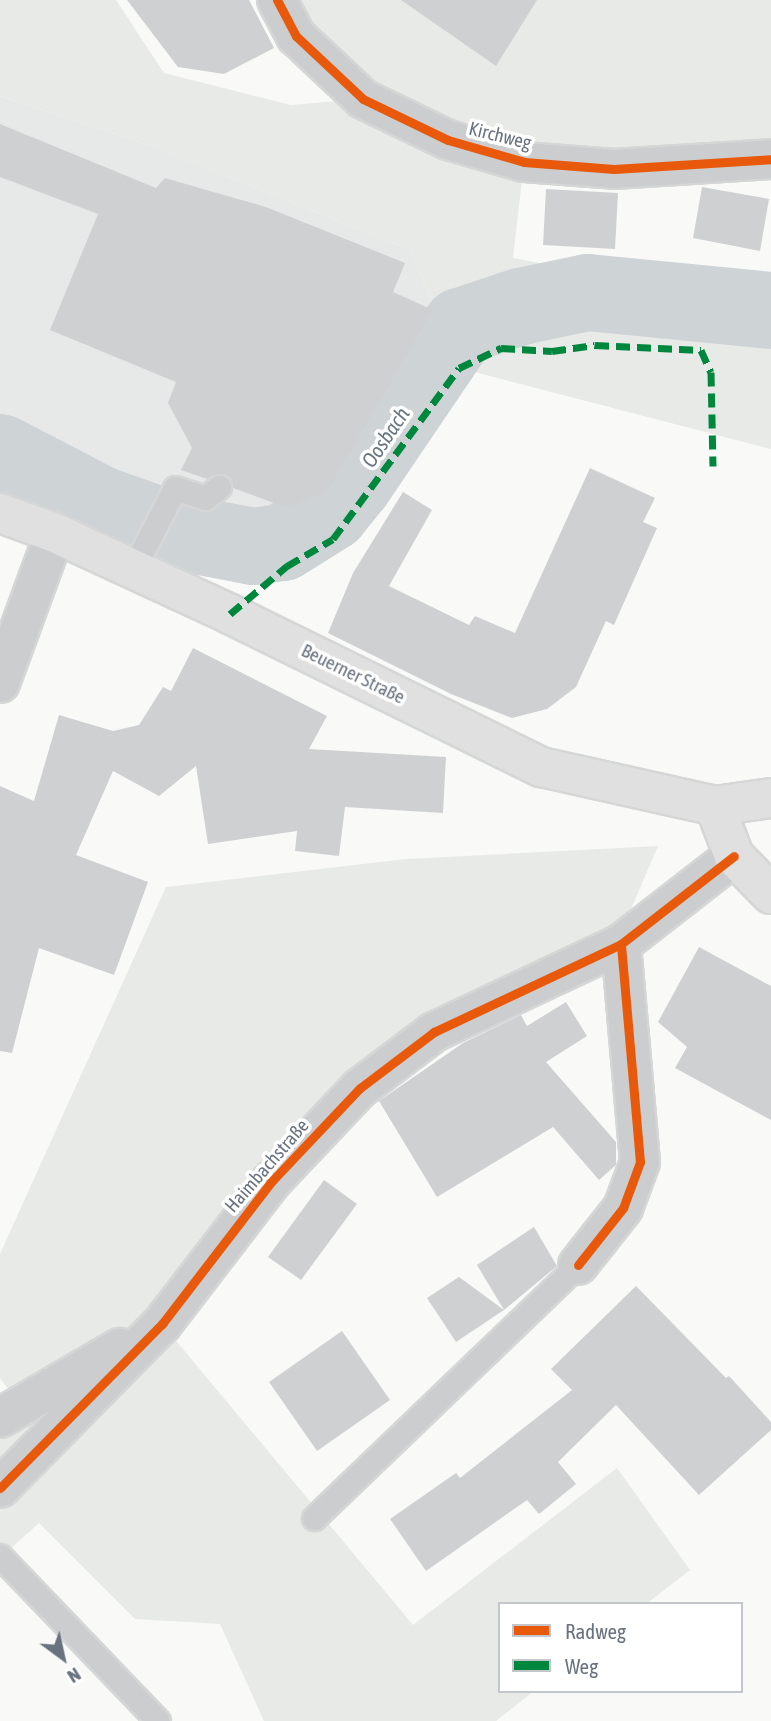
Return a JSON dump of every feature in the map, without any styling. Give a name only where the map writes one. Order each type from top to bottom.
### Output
[{"type":"main road","name":"Beuerner Straße","points":[[0,513],[55,533],[132,571],[230,614],[541,767],[715,806]]},
{"type":"main road","points":[[771,798],[715,806],[734,856],[771,894]]},
{"type":"street","name":"Kirchweg","points":[[277,0],[296,36],[363,99],[448,141],[524,162],[614,169],[771,159]]},
{"type":"street","points":[[0,683],[55,533]]},
{"type":"street","name":"Haimbachstraße","points":[[0,1488],[162,1324],[271,1182],[360,1088],[434,1032],[621,944],[734,856]]},
{"type":"street","points":[[578,1265],[623,1208],[640,1162],[621,944]]},
{"type":"street","name":"Haimbachstraße","points":[[0,1418],[162,1324]]},
{"type":"lane","points":[[132,571],[174,488],[205,498],[219,487]]},
{"type":"lane","points":[[314,1518],[578,1265]]},
{"type":"lane","points":[[0,1556],[158,1721]]},
{"type":"shaded area","points":[[0,0],[116,0],[164,73],[291,105],[362,99],[293,0],[771,0],[771,160],[524,162],[513,258],[771,307],[771,449],[459,368],[410,250],[157,148],[0,96]]},
{"type":"shaded area","points":[[0,96],[157,148],[410,250],[459,368],[333,539],[251,572],[0,486]]},
{"type":"shaded area","points":[[658,846],[628,916],[434,1032],[162,1324],[413,1625],[617,1468],[690,1570],[649,1602],[498,1602],[498,1693],[531,1693],[496,1721],[264,1721],[220,1624],[135,1619],[39,1523],[0,1558],[0,1418],[20,1405],[0,1378],[0,1254],[166,887],[406,859]]},
{"type":"building","points":[[127,0],[249,0],[274,48],[224,74],[178,67]]},
{"type":"building","points":[[401,0],[537,0],[496,66]]},
{"type":"building","points":[[0,124],[156,188],[165,178],[266,207],[405,263],[393,292],[433,310],[328,490],[288,508],[233,488],[224,474],[207,479],[181,470],[192,448],[168,403],[176,382],[50,330],[98,214],[0,177]]},
{"type":"building","points":[[702,187],[769,199],[760,251],[693,238]]},
{"type":"building","points":[[546,189],[618,193],[615,249],[543,245]]},
{"type":"building","points":[[590,468],[655,498],[643,522],[657,528],[614,625],[606,621],[576,687],[547,709],[512,718],[451,694],[328,633],[353,573],[403,492],[432,510],[389,586],[469,625],[475,616],[515,633]]},
{"type":"building","points":[[193,648],[327,716],[309,749],[446,757],[443,813],[345,807],[339,856],[295,851],[297,831],[208,844],[196,766],[159,796],[113,771],[76,855],[148,882],[114,975],[39,948],[12,1053],[0,1051],[0,786],[34,801],[59,715],[113,731],[139,725],[163,687],[171,691]]},
{"type":"building","points":[[699,947],[771,986],[771,1120],[675,1068],[687,1047],[658,1022]]},
{"type":"building","points":[[566,1002],[587,1036],[546,1062],[616,1142],[616,1165],[599,1180],[553,1127],[437,1197],[379,1101],[463,1043],[521,1015],[527,1026]]},
{"type":"building","points":[[324,1180],[357,1204],[301,1280],[268,1257]]},
{"type":"building","points":[[534,1227],[557,1266],[504,1310],[477,1265]]},
{"type":"building","points":[[459,1277],[504,1310],[456,1342],[427,1298]]},
{"type":"building","points":[[636,1286],[726,1378],[729,1376],[771,1422],[771,1430],[699,1495],[616,1405],[558,1462],[576,1484],[539,1514],[527,1500],[426,1571],[390,1519],[456,1473],[460,1478],[572,1390],[551,1369]]},
{"type":"building","points":[[342,1331],[390,1400],[317,1451],[269,1382]]},
{"type":"waterway","name":"Oosbach","points":[[0,452],[100,504],[179,532],[253,546],[282,542],[330,512],[353,484],[460,326],[520,306],[587,292],[771,310]]},
{"type":"marked path","points":[[230,614],[287,566],[333,539],[459,368],[501,348],[552,351],[595,345],[701,350],[711,372],[713,466]]},
{"type":"cycle path","points":[[277,0],[296,36],[363,99],[448,140],[524,162],[614,169],[771,159]]},
{"type":"cycle path","points":[[0,1488],[162,1324],[271,1182],[360,1088],[434,1032],[621,944],[734,856]]},
{"type":"cycle path","points":[[578,1265],[623,1208],[640,1162],[621,944]]}]
